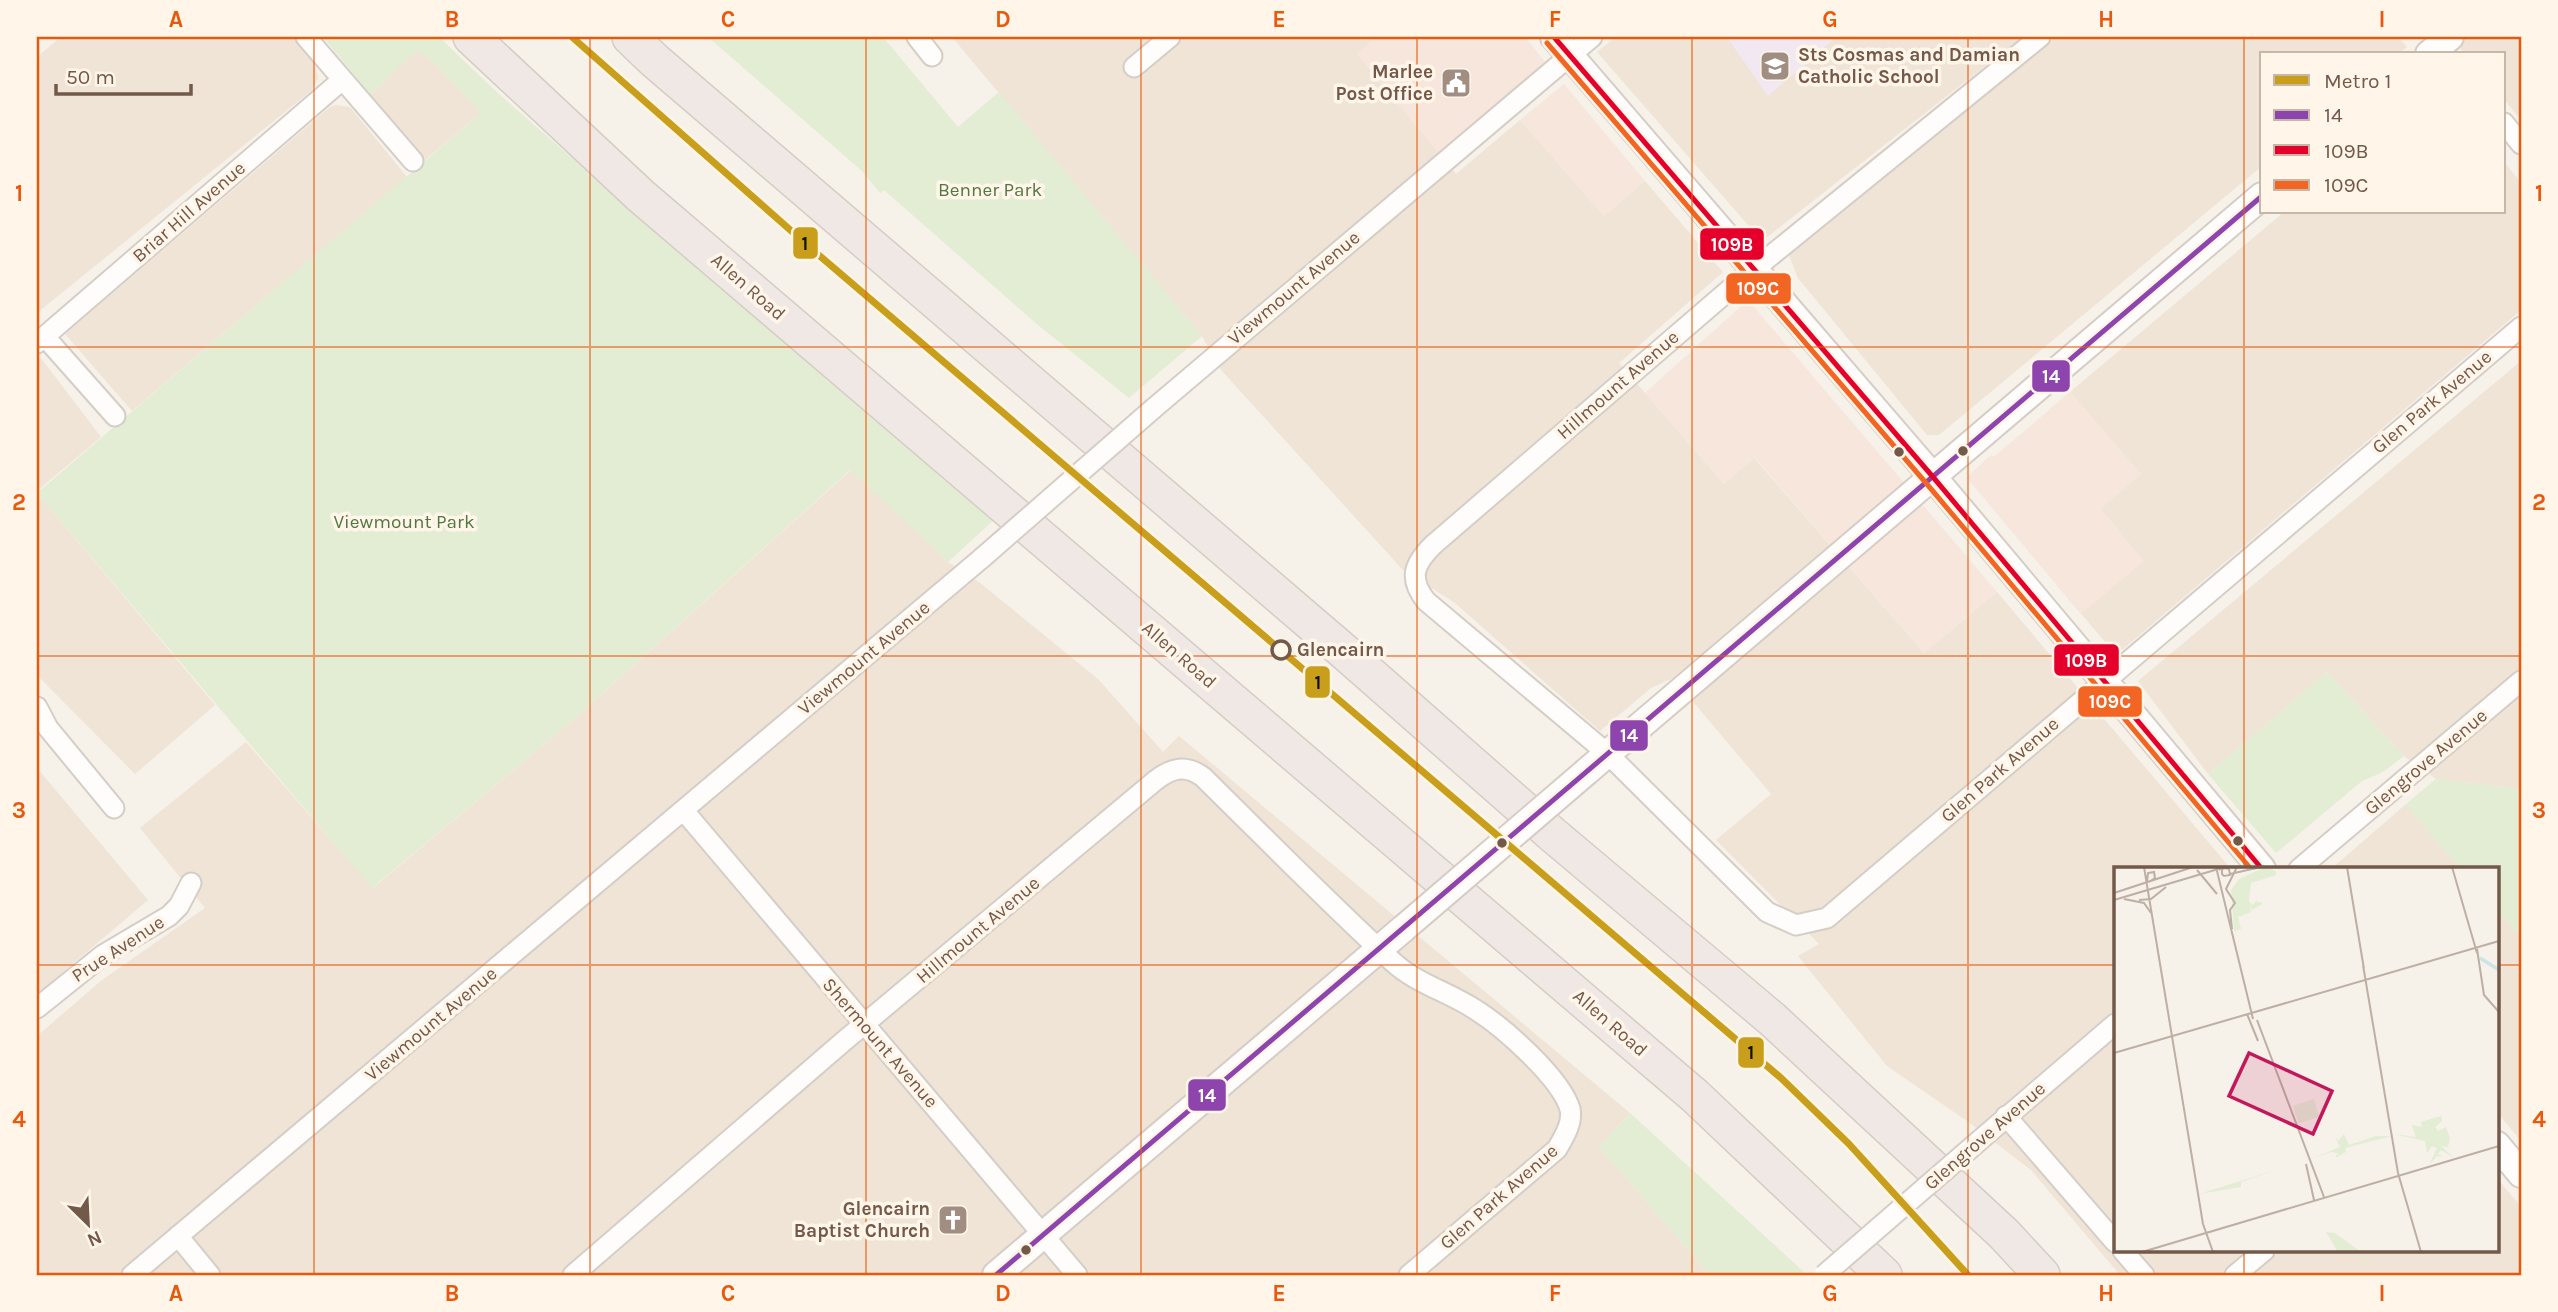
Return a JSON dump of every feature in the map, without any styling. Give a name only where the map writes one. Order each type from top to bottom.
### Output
[{"type":"highway","name":"Allen Road","points":[[471,37],[641,196],[1695,1096],[1884,1275]]},
{"type":"highway","points":[[630,37],[686,88],[1340,648],[1563,844],[1772,1019],[2004,1234],[2042,1275]]},
{"type":"street","points":[[306,37],[413,161]]},
{"type":"street","points":[[917,37],[932,56]]},
{"type":"street","points":[[1134,66],[1170,37]]},
{"type":"street","name":"Viewmount Avenue","points":[[132,1275],[982,558],[1562,46],[1592,37]]},
{"type":"street","name":"Hillmount Avenue","points":[[1608,754],[1426,601],[1414,578],[1420,558],[1639,366],[2040,37]]},
{"type":"street","points":[[1562,46],[1934,477],[2260,867]]},
{"type":"street","name":"Briar Hill Avenue","points":[[41,340],[342,80]]},
{"type":"street","points":[[2506,125],[2521,144]]},
{"type":"street","points":[[996,1275],[2260,198]]},
{"type":"street","name":"Glen Park Avenue","points":[[1608,754],[1767,912],[1796,925],[1827,918],[2521,327]]},
{"type":"street","points":[[41,340],[115,416]]},
{"type":"street","name":"Glengrove Avenue","points":[[2300,867],[2521,681]]},
{"type":"street","points":[[37,707],[48,728],[114,808]]},
{"type":"street","name":"Hillmount Avenue","points":[[573,1275],[864,1025],[1156,780],[1172,770],[1189,769],[1203,777],[1380,948]]},
{"type":"street","name":"Shermount Avenue","points":[[684,811],[1077,1275]]},
{"type":"street","name":"Prue Avenue","points":[[37,1008],[87,966],[169,916],[179,906],[191,883]]},
{"type":"street","name":"Glen Park Avenue","points":[[1380,948],[1412,976],[1475,1009],[1528,1051],[1570,1109],[1570,1123],[1557,1149],[1409,1275]]},
{"type":"street","name":"Glengrove Avenue","points":[[1824,1275],[2114,1025]]},
{"type":"street","points":[[2006,1116],[2114,1241]]},
{"type":"street","points":[[2498,1146],[2521,1174]]},
{"type":"street","points":[[178,1236],[210,1275]]},
{"type":"street","points":[[2124,1252],[2144,1275]]},
{"type":"street","points":[[2235,1275],[2263,1252]]},
{"type":"shaded area","points":[[61,37],[292,37],[315,65],[318,78],[312,90],[37,313],[37,57]]},
{"type":"shaded area","points":[[952,37],[1377,37],[1357,54],[1456,174],[1520,120],[1604,216],[1645,181],[1723,272],[1619,363],[1724,484],[1754,458],[1924,653],[1997,592],[2229,867],[2114,867],[2114,1252],[2498,1252],[2498,1179],[2521,1207],[2521,1275],[2120,1275],[2031,1170],[1967,1121],[1887,1066],[1798,956],[1819,944],[1716,840],[1771,794],[1673,678],[1651,688],[1600,731],[1455,603],[1402,569],[1221,370],[1202,336]]},
{"type":"shaded area","points":[[1377,37],[1525,37],[1545,62],[1439,154],[1357,54]]},
{"type":"shaded area","points":[[1616,37],[1727,37],[1768,95],[1836,37],[2022,37],[1762,241],[1597,52]]},
{"type":"shaded area","name":"Sts Cosmas and Damian Catholic School","points":[[1727,37],[1836,37],[1768,96]]},
{"type":"shaded area","points":[[2056,37],[2398,37],[2407,47],[2401,52],[2260,52],[2260,168],[1939,435],[1927,435],[1798,278],[1789,255]]},
{"type":"shaded area","points":[[2451,37],[2521,37],[2521,120],[2506,101],[2506,52],[2463,52]]},
{"type":"shaded area","points":[[417,49],[434,63],[481,113],[425,160],[371,95]]},
{"type":"shaded area","points":[[1564,84],[1645,181],[1604,216],[1520,120]]},
{"type":"shaded area","points":[[330,107],[350,107],[407,177],[132,411],[65,334]]},
{"type":"shaded area","points":[[2506,164],[2521,183],[2521,310],[2116,655],[2056,584],[2118,529],[2100,509],[2141,474],[2070,392],[2282,214],[2506,214]]},
{"type":"shaded area","points":[[1748,300],[1997,592],[1924,653],[1755,458],[1724,484],[1645,393]]},
{"type":"shaded area","points":[[40,357],[101,437],[37,491],[37,360]]},
{"type":"shaded area","points":[[2521,361],[2521,789],[2436,779],[2404,756],[2327,672],[2208,774],[2138,681]]},
{"type":"shaded area","points":[[2070,392],[2141,474],[2101,509],[2144,561],[2081,614],[1968,479],[1991,455],[1994,457]]},
{"type":"shaded area","points":[[851,470],[948,562],[979,582],[1098,679],[1163,752],[1179,736],[1630,1113],[1599,1147],[1710,1275],[37,1275],[37,1036],[102,980],[205,908],[140,828],[246,742],[373,888],[573,720]]},
{"type":"shaded area","points":[[37,493],[215,705],[135,774],[37,675]]},
{"type":"shaded area","points":[[37,768],[148,900],[37,994]]},
{"type":"shaded area","points":[[2405,805],[2459,867],[2333,867]]},
{"type":"shaded area","points":[[2498,911],[2521,938],[2521,1141],[2498,1113]]},
{"type":"green space","name":"Viewmount Park","points":[[323,37],[439,37],[500,95],[678,251],[922,455],[942,479],[997,517],[948,562],[850,470],[573,720],[372,888],[37,493],[481,113],[434,63],[417,50],[371,95]]},
{"type":"green space","name":"Benner Park","points":[[708,37],[883,37],[958,127],[999,92],[1202,336],[1129,398],[1038,325],[884,190],[880,193],[862,171]]},
{"type":"green space","points":[[2327,672],[2404,756],[2383,772],[2362,781],[2276,853],[2208,774]]},
{"type":"green space","points":[[2436,779],[2521,789],[2521,938],[2498,911],[2498,867],[2459,867],[2405,805]]},
{"type":"green space","points":[[1630,1113],[1804,1272],[1801,1275],[1710,1275],[1599,1147]]},
{"type":"metro line","name":"1","points":[[572,37],[814,251],[1781,1078],[1849,1144],[1968,1275]]},
{"type":"transit line","name":"109B","points":[[1554,37],[1933,477],[2260,867]]},
{"type":"transit line","name":"109C","points":[[1547,43],[1926,483],[2249,867]]},
{"type":"transit line","name":"14","points":[[996,1275],[2260,198]]},
{"type":"place","name":"Sts Cosmas and Damian Catholic School","points":[[1775,66]]},
{"type":"place","name":"Marlee Post Office","points":[[1456,83]]},
{"type":"place","name":"Glencairn","points":[[1281,650]]},
{"type":"place","name":"Glencairn Baptist Church","points":[[953,1220]]}]
